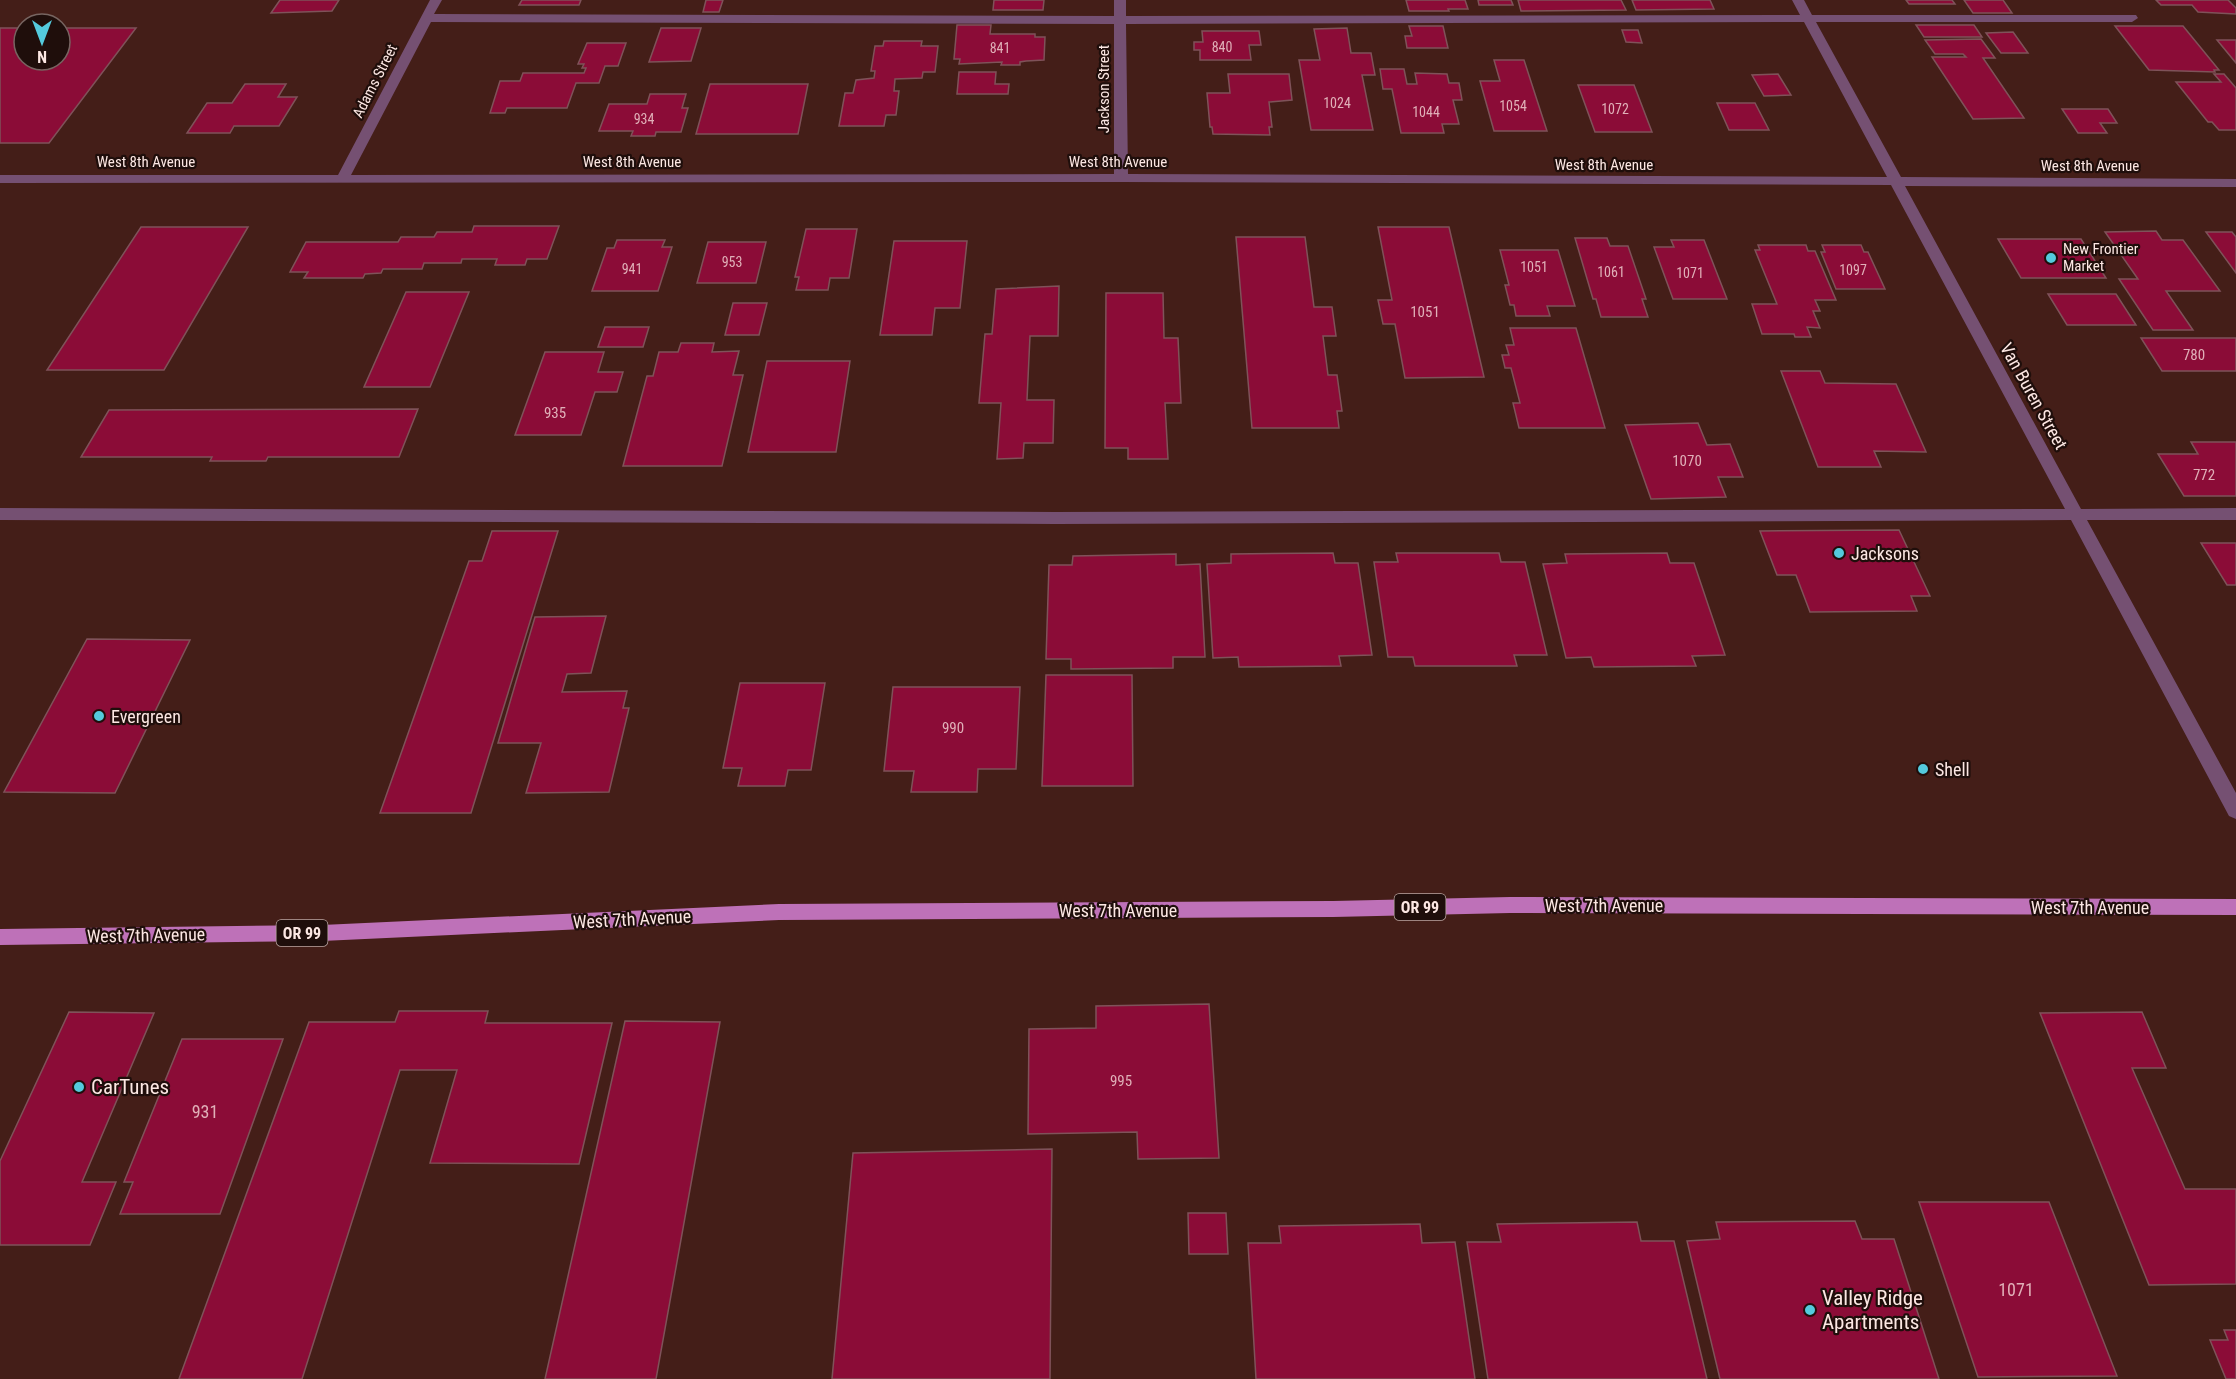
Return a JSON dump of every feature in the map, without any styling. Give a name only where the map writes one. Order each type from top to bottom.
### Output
[{"type":"main road","name":"West 7th Avenue","points":[[0,937],[322,933],[779,912],[1333,909],[1510,905],[2236,907]]},
{"type":"street","name":"Adams Street","points":[[343,178],[436,0]]},
{"type":"street","name":"Jackson Street","points":[[1120,0],[1121,178]]},
{"type":"street","name":"Van Buren Street","points":[[1798,0],[2236,812]]},
{"type":"street","points":[[426,18],[1120,21],[2132,18]]},
{"type":"street","name":"West 8th Avenue","points":[[0,179],[1121,178],[2236,183]]},
{"type":"street","points":[[0,514],[1044,518],[2236,514]]},
{"type":"building","points":[[280,0],[339,0],[332,11],[271,13]]},
{"type":"building","points":[[522,0],[581,0],[579,5],[519,5]]},
{"type":"building","points":[[706,0],[723,0],[719,12],[703,12]]},
{"type":"building","points":[[994,0],[1044,0],[1043,10],[993,10]]},
{"type":"building","points":[[1406,0],[1465,0],[1468,9],[1409,11]]},
{"type":"building","points":[[1478,0],[1511,0],[1513,5],[1479,5]]},
{"type":"building","points":[[1518,0],[1621,0],[1626,10],[1521,11]]},
{"type":"building","points":[[1632,0],[1710,0],[1714,9],[1636,10]]},
{"type":"building","points":[[1906,0],[1952,0],[1955,4],[1909,4]]},
{"type":"building","points":[[1964,0],[2003,0],[2012,13],[1973,13]]},
{"type":"building","points":[[2156,0],[2228,0],[2236,8],[2236,14],[2198,12],[2192,5],[2161,5]]},
{"type":"building","points":[[957,25],[991,25],[990,34],[1035,34],[1035,37],[1045,37],[1044,60],[1020,62],[1020,65],[1001,65],[1002,62],[959,64],[960,59],[954,59]]},
{"type":"building","points":[[1916,25],[1974,25],[1982,37],[1924,37]]},
{"type":"building","points":[[1409,26],[1443,26],[1448,48],[1407,48],[1405,36],[1412,36]]},
{"type":"building","points":[[2115,26],[2183,26],[2219,70],[2214,70],[2215,72],[2149,70]]},
{"type":"building","points":[[0,28],[12,28],[12,72],[72,72],[72,28],[136,28],[49,143],[0,143]]},
{"type":"building","points":[[661,28],[701,28],[691,61],[649,62]]},
{"type":"building","points":[[1347,28],[1351,53],[1371,53],[1375,75],[1362,75],[1373,130],[1311,130],[1299,60],[1320,60],[1314,29]]},
{"type":"building","points":[[1622,30],[1638,30],[1642,43],[1626,42]]},
{"type":"building","points":[[1202,31],[1259,31],[1261,45],[1249,45],[1251,60],[1200,60],[1200,50],[1194,50],[1194,42],[1203,42]]},
{"type":"building","points":[[2013,32],[2028,53],[2001,53],[1986,33]]},
{"type":"building","points":[[1981,39],[1995,58],[1983,58],[2024,118],[1973,119],[1932,57],[1966,57],[1963,54],[1935,54],[1925,40]]},
{"type":"building","points":[[2217,40],[2236,40],[2236,63]]},
{"type":"building","points":[[884,41],[922,41],[921,46],[938,46],[935,72],[923,72],[922,78],[895,79],[894,91],[899,91],[896,115],[886,115],[884,126],[839,126],[845,93],[853,93],[856,80],[874,78],[875,71],[871,71],[875,46],[883,46]]},
{"type":"building","points":[[587,43],[626,43],[618,66],[605,66],[599,83],[576,83],[567,108],[507,108],[505,113],[490,113],[500,81],[520,81],[523,73],[584,73],[586,68],[582,68],[584,64],[578,64]]},
{"type":"building","points":[[1494,60],[1524,60],[1547,131],[1494,131],[1480,81],[1500,81]]},
{"type":"building","points":[[1380,69],[1404,69],[1407,84],[1417,84],[1415,73],[1447,74],[1449,83],[1459,83],[1462,100],[1453,100],[1459,124],[1442,124],[1444,133],[1401,133],[1392,89],[1383,89]]},
{"type":"building","points":[[959,72],[996,72],[995,84],[1009,84],[1008,94],[957,94]]},
{"type":"building","points":[[1228,74],[1289,74],[1292,100],[1269,102],[1272,127],[1269,127],[1270,135],[1213,134],[1212,127],[1210,127],[1207,93],[1230,93]]},
{"type":"building","points":[[1778,74],[1791,95],[1764,96],[1752,75]]},
{"type":"building","points":[[2214,74],[2224,74],[2236,88],[2236,130],[2219,130],[2212,122],[2208,122],[2176,82],[2221,82]]},
{"type":"building","points":[[245,84],[286,84],[278,97],[297,97],[279,126],[234,126],[230,133],[187,133],[207,103],[232,103]]},
{"type":"building","points":[[710,84],[808,84],[798,134],[696,134]]},
{"type":"building","points":[[1578,85],[1634,85],[1652,132],[1595,132]]},
{"type":"building","points":[[650,94],[686,94],[682,108],[688,108],[681,132],[656,132],[655,136],[631,136],[633,131],[599,131],[609,104],[647,104]]},
{"type":"building","points":[[1717,103],[1755,103],[1769,130],[1729,130]]},
{"type":"building","points":[[2062,109],[2108,109],[2117,123],[2100,123],[2107,133],[2078,133]]},
{"type":"building","points":[[474,226],[559,226],[547,259],[527,259],[525,265],[495,265],[497,259],[462,259],[461,263],[424,263],[422,269],[383,269],[381,273],[365,274],[363,278],[304,278],[308,272],[290,272],[306,242],[398,242],[401,237],[434,237],[437,232],[472,232]]},
{"type":"building","points":[[141,227],[248,227],[164,370],[47,370]]},
{"type":"building","points":[[1378,227],[1449,227],[1484,377],[1405,378],[1395,324],[1383,324],[1378,300],[1392,300]]},
{"type":"building","points":[[806,229],[857,229],[849,278],[830,278],[828,290],[796,290],[799,277],[795,277]]},
{"type":"building","points":[[2156,231],[2162,240],[2183,240],[2220,291],[2166,291],[2193,330],[2153,330],[2119,279],[2138,279],[2105,232]]},
{"type":"building","points":[[2206,232],[2232,232],[2236,237],[2236,273]]},
{"type":"building","points":[[1236,237],[1305,237],[1314,307],[1332,307],[1336,336],[1323,336],[1328,375],[1337,375],[1342,411],[1337,411],[1339,428],[1252,428]]},
{"type":"building","points":[[1575,238],[1607,238],[1610,246],[1628,246],[1646,299],[1642,299],[1648,317],[1601,317],[1596,299],[1593,299]]},
{"type":"building","name":"New Frontier Market","points":[[1998,239],[2081,239],[2106,278],[2021,278]]},
{"type":"building","points":[[617,240],[665,240],[662,247],[672,247],[658,291],[592,291],[607,248],[614,248]]},
{"type":"building","points":[[1671,240],[1704,240],[1727,299],[1673,299],[1654,247],[1674,247]]},
{"type":"building","points":[[894,241],[967,241],[960,308],[935,308],[932,335],[880,335]]},
{"type":"building","points":[[708,242],[766,242],[756,283],[697,283]]},
{"type":"building","points":[[1758,245],[1806,245],[1808,251],[1815,251],[1836,300],[1815,300],[1820,311],[1813,311],[1820,328],[1807,327],[1811,337],[1795,337],[1794,334],[1762,334],[1752,304],[1777,304],[1755,250],[1760,250]]},
{"type":"building","points":[[1822,245],[1861,245],[1864,252],[1868,252],[1885,289],[1836,289],[1821,252],[1825,252]]},
{"type":"building","points":[[1500,250],[1558,250],[1575,306],[1547,306],[1550,316],[1516,316],[1514,305],[1510,305],[1505,285],[1509,285]]},
{"type":"building","points":[[1059,286],[1058,336],[1030,336],[1027,400],[1054,400],[1053,443],[1024,443],[1023,458],[997,459],[1001,403],[979,403],[985,334],[992,334],[996,289]]},
{"type":"building","points":[[406,292],[469,292],[430,387],[364,387]]},
{"type":"building","points":[[1106,293],[1163,293],[1164,338],[1178,338],[1181,403],[1165,403],[1168,459],[1128,459],[1128,448],[1105,448]]},
{"type":"building","points":[[2048,294],[2116,294],[2136,325],[2067,325]]},
{"type":"building","points":[[733,303],[767,303],[759,335],[725,335]]},
{"type":"building","points":[[605,327],[649,327],[643,347],[598,347]]},
{"type":"building","points":[[1510,328],[1576,328],[1605,428],[1519,428],[1513,403],[1520,403],[1511,368],[1505,368],[1502,355],[1509,355],[1506,345],[1514,345]]},
{"type":"building","points":[[2141,338],[2236,338],[2236,371],[2162,371]]},
{"type":"building","points":[[681,343],[714,343],[712,352],[739,351],[733,375],[743,375],[722,466],[623,466],[647,376],[653,376],[659,352],[678,352]]},
{"type":"building","points":[[545,352],[604,352],[598,372],[623,372],[617,392],[595,392],[581,435],[515,435]]},
{"type":"building","points":[[767,361],[850,361],[836,452],[748,452]]},
{"type":"building","points":[[1781,371],[1820,371],[1825,383],[1896,384],[1926,452],[1874,451],[1881,467],[1818,467]]},
{"type":"building","points":[[418,409],[399,457],[268,457],[266,461],[210,461],[212,457],[81,457],[109,410]]},
{"type":"building","points":[[1698,423],[1707,445],[1730,444],[1743,477],[1718,477],[1726,497],[1651,499],[1625,425]]},
{"type":"building","points":[[2191,442],[2236,442],[2236,496],[2184,496],[2158,454],[2198,454]]},
{"type":"building","name":"Jacksons","points":[[1899,530],[1930,596],[1911,596],[1917,611],[1810,612],[1796,575],[1777,575],[1760,531]]},
{"type":"building","points":[[492,531],[558,531],[471,813],[380,813],[469,561],[482,561]]},
{"type":"building","points":[[2201,543],[2236,543],[2236,585],[2227,585]]},
{"type":"building","points":[[1333,553],[1335,563],[1358,563],[1372,655],[1339,656],[1341,666],[1239,667],[1238,657],[1213,658],[1207,564],[1231,563],[1231,554]]},
{"type":"building","points":[[1396,553],[1499,553],[1501,562],[1525,562],[1547,655],[1514,655],[1517,666],[1415,666],[1413,657],[1388,657],[1374,562],[1398,562]]},
{"type":"building","points":[[1667,553],[1670,563],[1694,563],[1725,655],[1692,656],[1696,666],[1594,667],[1591,657],[1566,658],[1543,564],[1567,563],[1565,554]]},
{"type":"building","points":[[1176,554],[1176,565],[1200,564],[1205,657],[1173,657],[1173,668],[1071,669],[1071,659],[1046,659],[1049,565],[1072,565],[1073,556]]},
{"type":"building","points":[[606,616],[591,673],[567,674],[562,692],[627,691],[623,708],[629,708],[609,792],[526,793],[541,743],[498,743],[535,617]]},
{"type":"building","name":"Evergreen","points":[[87,639],[190,640],[115,793],[4,792]]},
{"type":"building","points":[[1046,675],[1132,675],[1133,786],[1042,786]]},
{"type":"building","points":[[740,683],[825,683],[811,770],[788,770],[785,786],[738,786],[742,768],[723,768]]},
{"type":"building","points":[[893,687],[1020,687],[1016,769],[978,769],[977,792],[911,792],[914,771],[884,771]]},
{"type":"building","points":[[1209,1004],[1219,1158],[1138,1159],[1137,1132],[1028,1134],[1029,1029],[1096,1028],[1096,1006]]},
{"type":"building","points":[[399,1011],[488,1011],[485,1023],[612,1023],[579,1164],[430,1163],[457,1070],[400,1070],[302,1379],[179,1379],[309,1022],[395,1022]]},
{"type":"building","name":"CarTunes","points":[[69,1012],[154,1013],[82,1182],[116,1182],[90,1245],[0,1245],[0,1161]]},
{"type":"building","points":[[2142,1012],[2166,1068],[2132,1068],[2185,1189],[2236,1189],[2236,1284],[2149,1285],[2040,1013]]},
{"type":"building","points":[[625,1021],[720,1022],[656,1379],[545,1379]]},
{"type":"building","points":[[182,1039],[283,1039],[220,1214],[120,1214],[133,1182],[124,1182]]},
{"type":"building","points":[[1052,1149],[1050,1379],[832,1379],[853,1153]]},
{"type":"building","points":[[1919,1202],[2049,1202],[2117,1376],[1978,1377]]},
{"type":"building","points":[[1188,1213],[1226,1213],[1228,1254],[1189,1254]]},
{"type":"building","name":"Valley Ridge Apartments","points":[[1855,1221],[1862,1239],[1894,1239],[1939,1379],[1720,1379],[1687,1241],[1720,1239],[1716,1222]]},
{"type":"building","points":[[1637,1222],[1641,1241],[1674,1241],[1707,1379],[1488,1379],[1467,1242],[1501,1242],[1497,1224]]},
{"type":"building","points":[[1420,1224],[1422,1243],[1455,1242],[1475,1379],[1256,1379],[1248,1243],[1281,1243],[1279,1226]]},
{"type":"building","points":[[2224,1330],[2236,1330],[2236,1379],[2226,1379],[2210,1340],[2228,1340]]},
{"type":"place","name":"New Frontier Market","points":[[2051,258]]},
{"type":"place","name":"Jacksons","points":[[1839,553]]},
{"type":"place","name":"Evergreen","points":[[99,716]]},
{"type":"place","name":"Shell","points":[[1923,769]]},
{"type":"place","name":"CarTunes","points":[[79,1087]]},
{"type":"place","name":"Valley Ridge Apartments","points":[[1810,1310]]}]
